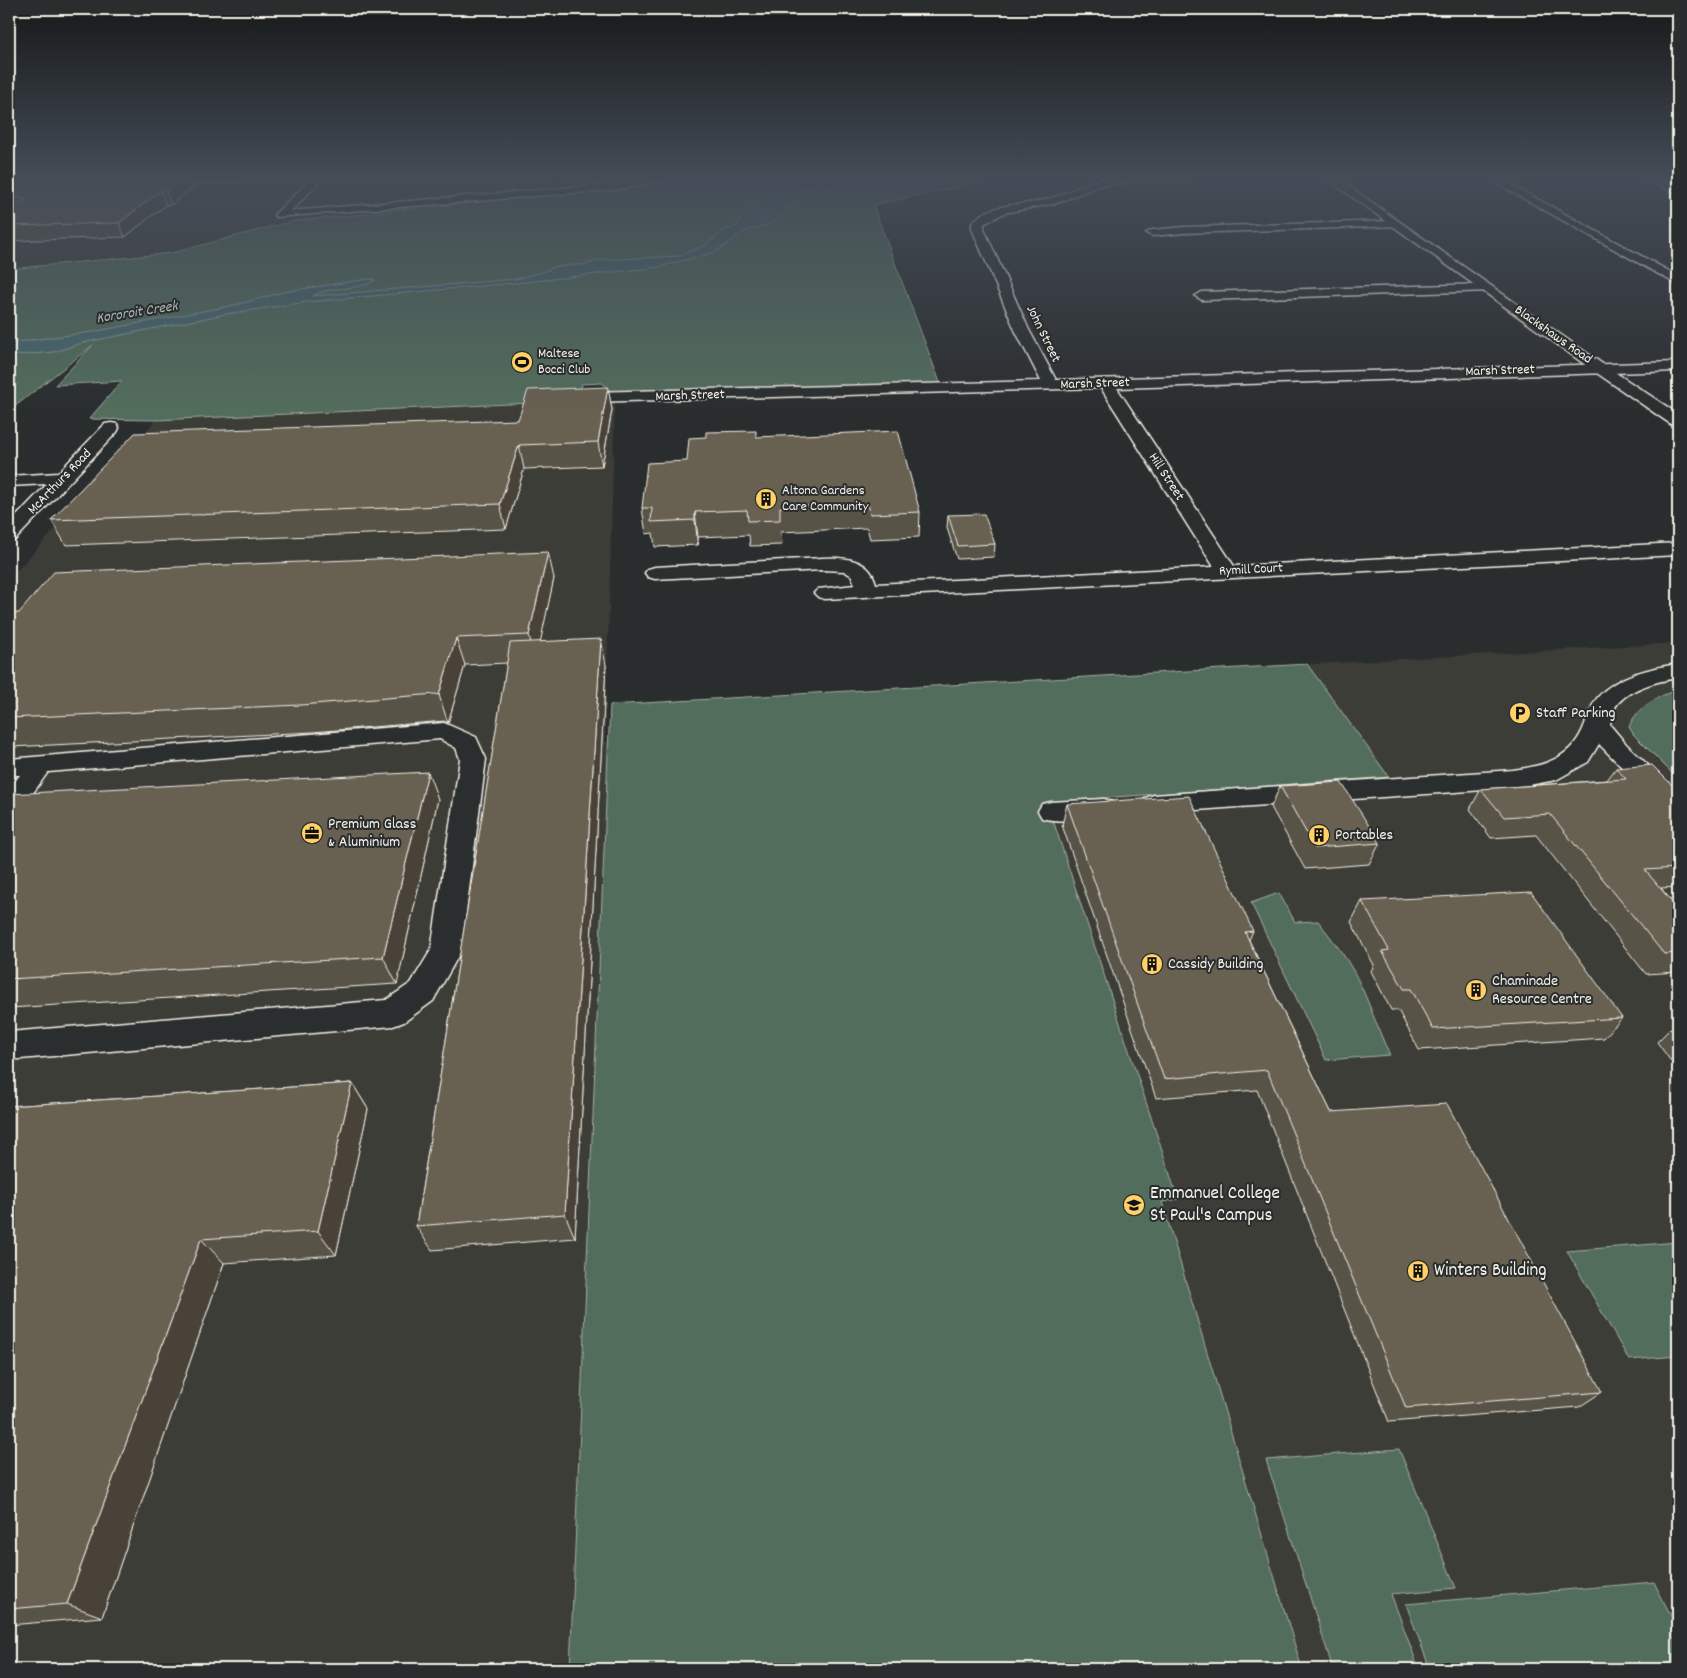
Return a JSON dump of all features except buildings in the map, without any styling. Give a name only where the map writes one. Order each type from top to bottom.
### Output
[{"type":"street","name":"John Street","points":[[990,256],[1022,330],[1051,385]]},
{"type":"street","name":"Blackshaws Road","points":[[1442,256],[1599,368],[1678,421]]},
{"type":"street","points":[[1633,256],[1678,281]]},
{"type":"street","points":[[1202,296],[1487,288]]},
{"type":"street","name":"Marsh Street","points":[[590,397],[1106,384],[1678,366]]},
{"type":"street","name":"Hill Street","points":[[1106,384],[1226,571]]},
{"type":"street","name":"McArthurs Road","points":[[9,535],[111,428]]},
{"type":"street","points":[[9,481],[64,478]]},
{"type":"street","points":[[9,507],[37,506]]},
{"type":"street","name":"Rymill Court","points":[[825,593],[1678,549]]},
{"type":"street","points":[[655,573],[808,565],[844,565],[853,567],[860,572],[864,577],[866,591]]},
{"type":"street","points":[[1051,812],[1514,779],[1547,774],[1579,756],[1597,726],[1602,710],[1617,693],[1639,681],[1664,673],[1678,671]]},
{"type":"street","points":[[1597,726],[1617,750],[1678,809]]},
{"type":"street","points":[[9,767],[444,731],[467,743],[472,759],[446,951],[422,992],[393,1013],[9,1046]]},
{"type":"street","points":[[9,808],[42,764]]},
{"type":"shaded area","points":[[9,256],[138,256],[9,269]]},
{"type":"shaded area","points":[[615,400],[605,741],[608,741],[610,705],[1678,643],[1678,1669],[9,1669],[9,579],[156,420]]},
{"type":"green space","points":[[138,256],[892,256],[941,385],[624,395],[611,391],[602,383],[582,384],[577,401],[156,420],[89,419],[122,381],[55,385],[93,345],[9,411],[9,269]]},
{"type":"green space","points":[[1307,664],[1389,777],[1047,802],[1178,1199],[1162,1202],[1302,1669],[570,1669],[610,705]]},
{"type":"green space","points":[[1678,690],[1678,779],[1634,735],[1629,727],[1637,714],[1649,703],[1663,695]]},
{"type":"green space","points":[[1279,893],[1295,922],[1318,921],[1342,953],[1360,984],[1390,1055],[1326,1060],[1251,903]]},
{"type":"green space","points":[[1678,1242],[1678,1356],[1629,1360],[1567,1251]]},
{"type":"green space","points":[[1399,1449],[1456,1588],[1391,1594],[1419,1669],[1333,1669],[1266,1460]]},
{"type":"green space","points":[[1654,1582],[1678,1630],[1678,1669],[1430,1669],[1406,1604]]},
{"type":"water","name":"Kororoit Creek","points":[[699,256],[659,267],[526,282],[307,302],[226,314],[82,343],[54,352],[9,356],[9,343],[92,332],[235,305],[288,291],[369,279],[375,280],[368,284],[327,291],[313,296],[516,279],[554,267],[588,264],[599,260]]},
{"type":"place","name":"Maltese Bocci Club","points":[[522,362]]},
{"type":"place","name":"Altona Gardens Care Community","points":[[766,499]]},
{"type":"place","name":"Staff Parking","points":[[1520,713]]},
{"type":"place","name":"Premium Glass & Aluminium","points":[[312,833]]},
{"type":"place","name":"Portables","points":[[1319,835]]},
{"type":"place","name":"Cassidy Building","points":[[1152,964]]},
{"type":"place","name":"Chaminade Resource Centre","points":[[1476,990]]},
{"type":"place","name":"Emmanuel College St Paul's Campus","points":[[1134,1205]]},
{"type":"place","name":"Winters Building","points":[[1418,1271]]}]
